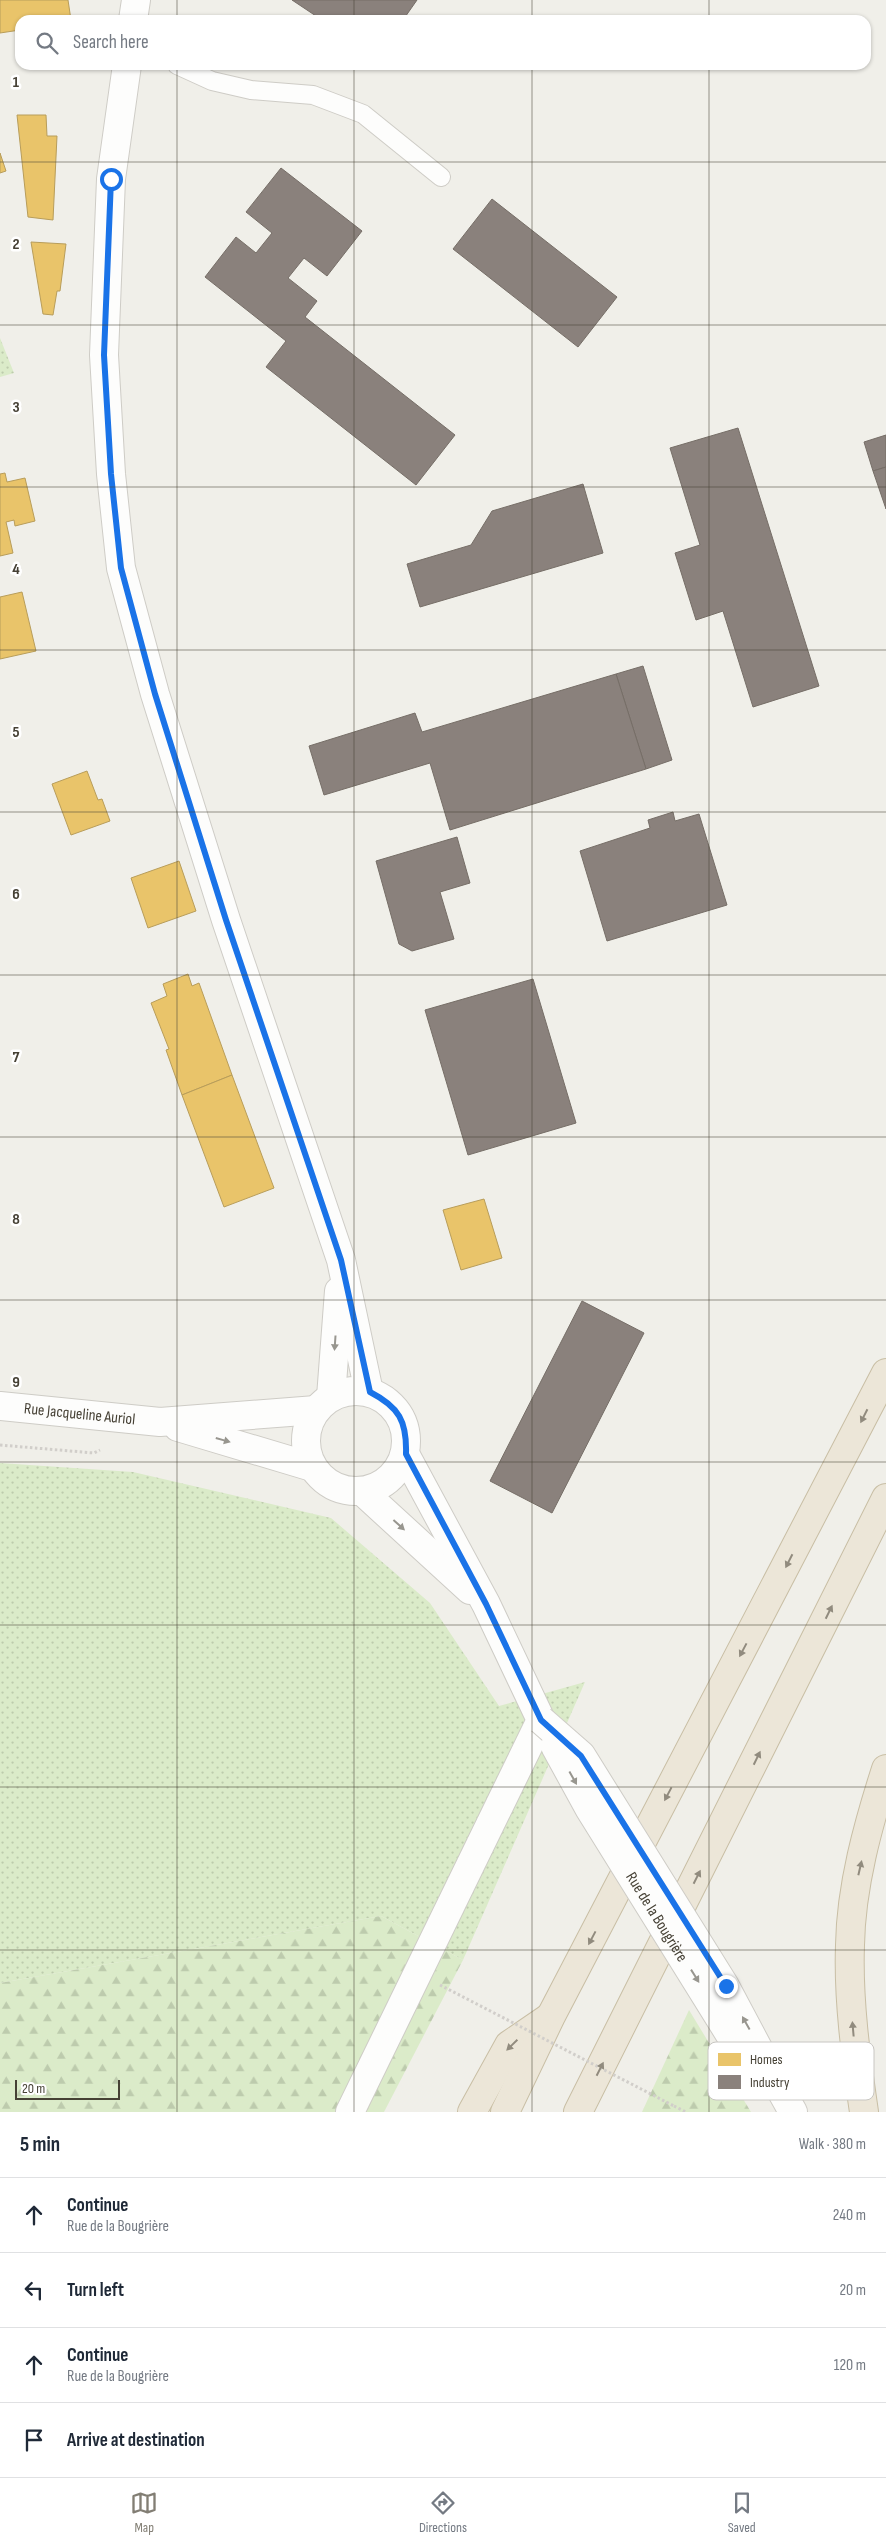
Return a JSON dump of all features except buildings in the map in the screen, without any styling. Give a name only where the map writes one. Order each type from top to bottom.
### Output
[{"type":"highway","points":[[505,2112],[551,2016],[886,1373]]},
{"type":"highway","points":[[578,2112],[886,1498]]},
{"type":"highway","points":[[855,2042],[850,1943],[856,1887],[875,1802],[886,1769]]},
{"type":"highway","points":[[472,2112],[509,2045],[551,2016]]},
{"type":"street","points":[[134,15],[136,0]]},
{"type":"street","points":[[126,70],[111,179],[104,355],[111,474],[121,568],[155,694],[205,854],[341,1260],[370,1392]]},
{"type":"street","points":[[323,1404],[350,1391],[370,1392],[387,1401],[400,1416],[407,1435],[406,1454],[397,1472],[382,1485],[363,1492],[343,1490],[325,1481],[312,1466],[306,1448],[307,1428],[323,1404],[341,1260]]},
{"type":"street","name":"Rue Jacqueline Auriol","points":[[160,1422],[323,1404]]},
{"type":"street","name":"Rue Jacqueline Auriol","points":[[0,1406],[160,1422],[312,1466]]},
{"type":"street","name":"Rue de la Bougrière","points":[[406,1454],[486,1604],[541,1720],[581,1756],[726,1986],[749,2042]]},
{"type":"street","name":"Rue de la Bougrière","points":[[363,1492],[486,1604]]},
{"type":"street","points":[[350,2112],[541,1720]]},
{"type":"street","name":"Rue de la Bougrière","points":[[770,2100],[774,2112]]},
{"type":"street","name":"Rue de la Bougrière","points":[[784,2100],[793,2112]]},
{"type":"lane","points":[[188,70],[212,81],[251,90],[313,94],[363,114],[441,177]]},
{"type":"path","points":[[440,1985],[686,2112]]},
{"type":"green space","points":[[0,338],[14,373],[0,377]]},
{"type":"green space","points":[[0,1463],[133,1472],[331,1518],[430,1603],[499,1706],[585,1682],[463,1960],[381,1916],[0,1983]]},
{"type":"green space","points":[[381,1916],[463,1960],[384,2112],[0,2112],[0,1983]]},
{"type":"green space","points":[[689,2010],[708,2042],[708,2100],[744,2100],[751,2112],[642,2112]]},
{"type":"route","points":[[111,179],[104,355],[111,474],[121,568],[155,694],[226,920],[341,1260],[370,1392],[387,1401],[400,1416],[407,1435],[406,1454],[486,1604],[541,1720],[581,1756],[726,1986]]}]
